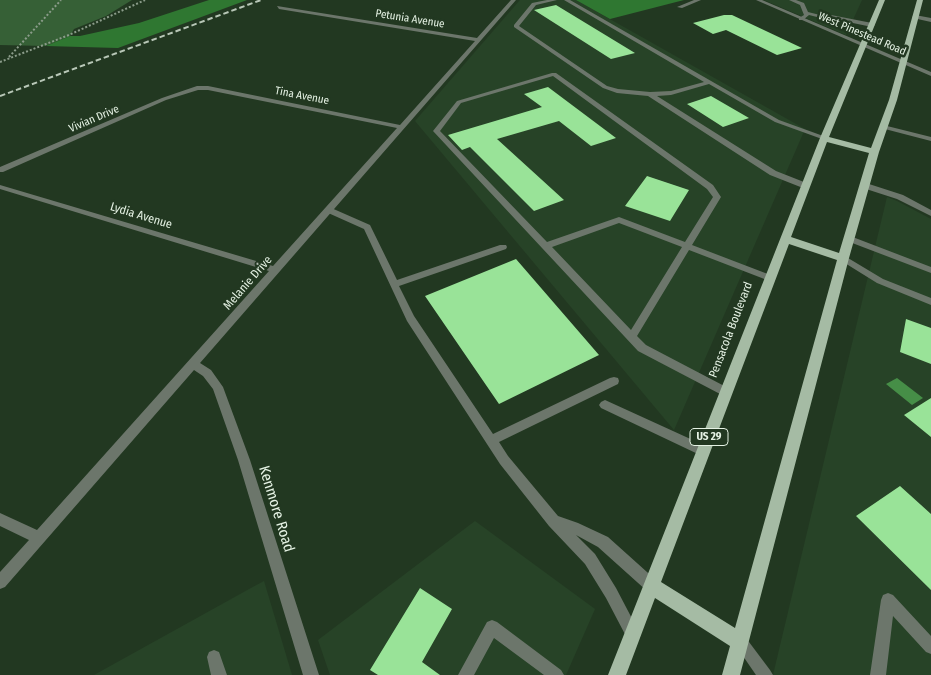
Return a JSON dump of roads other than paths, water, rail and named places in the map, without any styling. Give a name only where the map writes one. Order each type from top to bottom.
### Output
[{"type":"main road","name":"Pensacola Boulevard","points":[[617,675],[824,138],[882,0]]},
{"type":"main road","points":[[731,675],[843,258],[866,186],[874,152],[893,100],[920,0]]},
{"type":"main road","points":[[824,138],[874,152]]},
{"type":"main road","points":[[785,239],[843,258]]},
{"type":"main road","points":[[652,586],[741,643]]},
{"type":"street","name":"Melanie Drive","points":[[0,582],[514,0]]},
{"type":"street","points":[[555,0],[534,4],[516,26],[605,88],[650,94],[671,93],[710,82]]},
{"type":"street","points":[[566,0],[789,127],[824,138]]},
{"type":"street","points":[[680,7],[699,0]]},
{"type":"street","name":"West Pinestead Road","points":[[758,0],[931,74]]},
{"type":"street","points":[[791,0],[802,4],[806,13]]},
{"type":"street","name":"Petunia Avenue","points":[[279,7],[479,40]]},
{"type":"street","points":[[801,19],[807,15],[806,13]]},
{"type":"street","points":[[806,13],[817,15]]},
{"type":"street","points":[[831,17],[872,25]]},
{"type":"street","points":[[915,17],[931,20]]},
{"type":"street","points":[[632,337],[717,197],[710,187],[554,74],[459,102],[436,131],[642,348],[726,392]]},
{"type":"street","name":"Tina Avenue","points":[[197,88],[208,88],[402,128]]},
{"type":"street","name":"Vivian Drive","points":[[0,170],[164,100],[197,88]]},
{"type":"street","points":[[650,94],[773,173],[806,186]]},
{"type":"street","points":[[883,127],[930,139],[931,129]]},
{"type":"street","points":[[866,186],[900,197],[931,213]]},
{"type":"street","name":"Lydia Avenue","points":[[0,188],[275,270]]},
{"type":"street","points":[[329,210],[367,227],[410,318],[504,460],[554,522],[590,560],[611,593],[633,635]]},
{"type":"street","points":[[546,246],[620,220],[770,278]]},
{"type":"street","points":[[850,239],[931,270]]},
{"type":"street","points":[[394,284],[503,247]]},
{"type":"street","points":[[843,258],[880,281],[931,302]]},
{"type":"street","name":"Kenmore Road","points":[[193,363],[207,373],[218,387],[244,460],[311,675]]},
{"type":"street","points":[[491,440],[614,381]]},
{"type":"street","points":[[605,405],[704,451]]},
{"type":"street","points":[[0,518],[39,538]]},
{"type":"street","points":[[554,522],[573,527],[604,542],[652,586]]},
{"type":"street","points":[[878,675],[888,600],[931,647]]},
{"type":"street","points":[[466,675],[492,627],[556,675]]},
{"type":"street","points":[[741,643],[765,675]]},
{"type":"street","points":[[214,657],[219,675]]},
{"type":"railway","points":[[0,96],[261,0]]}]
